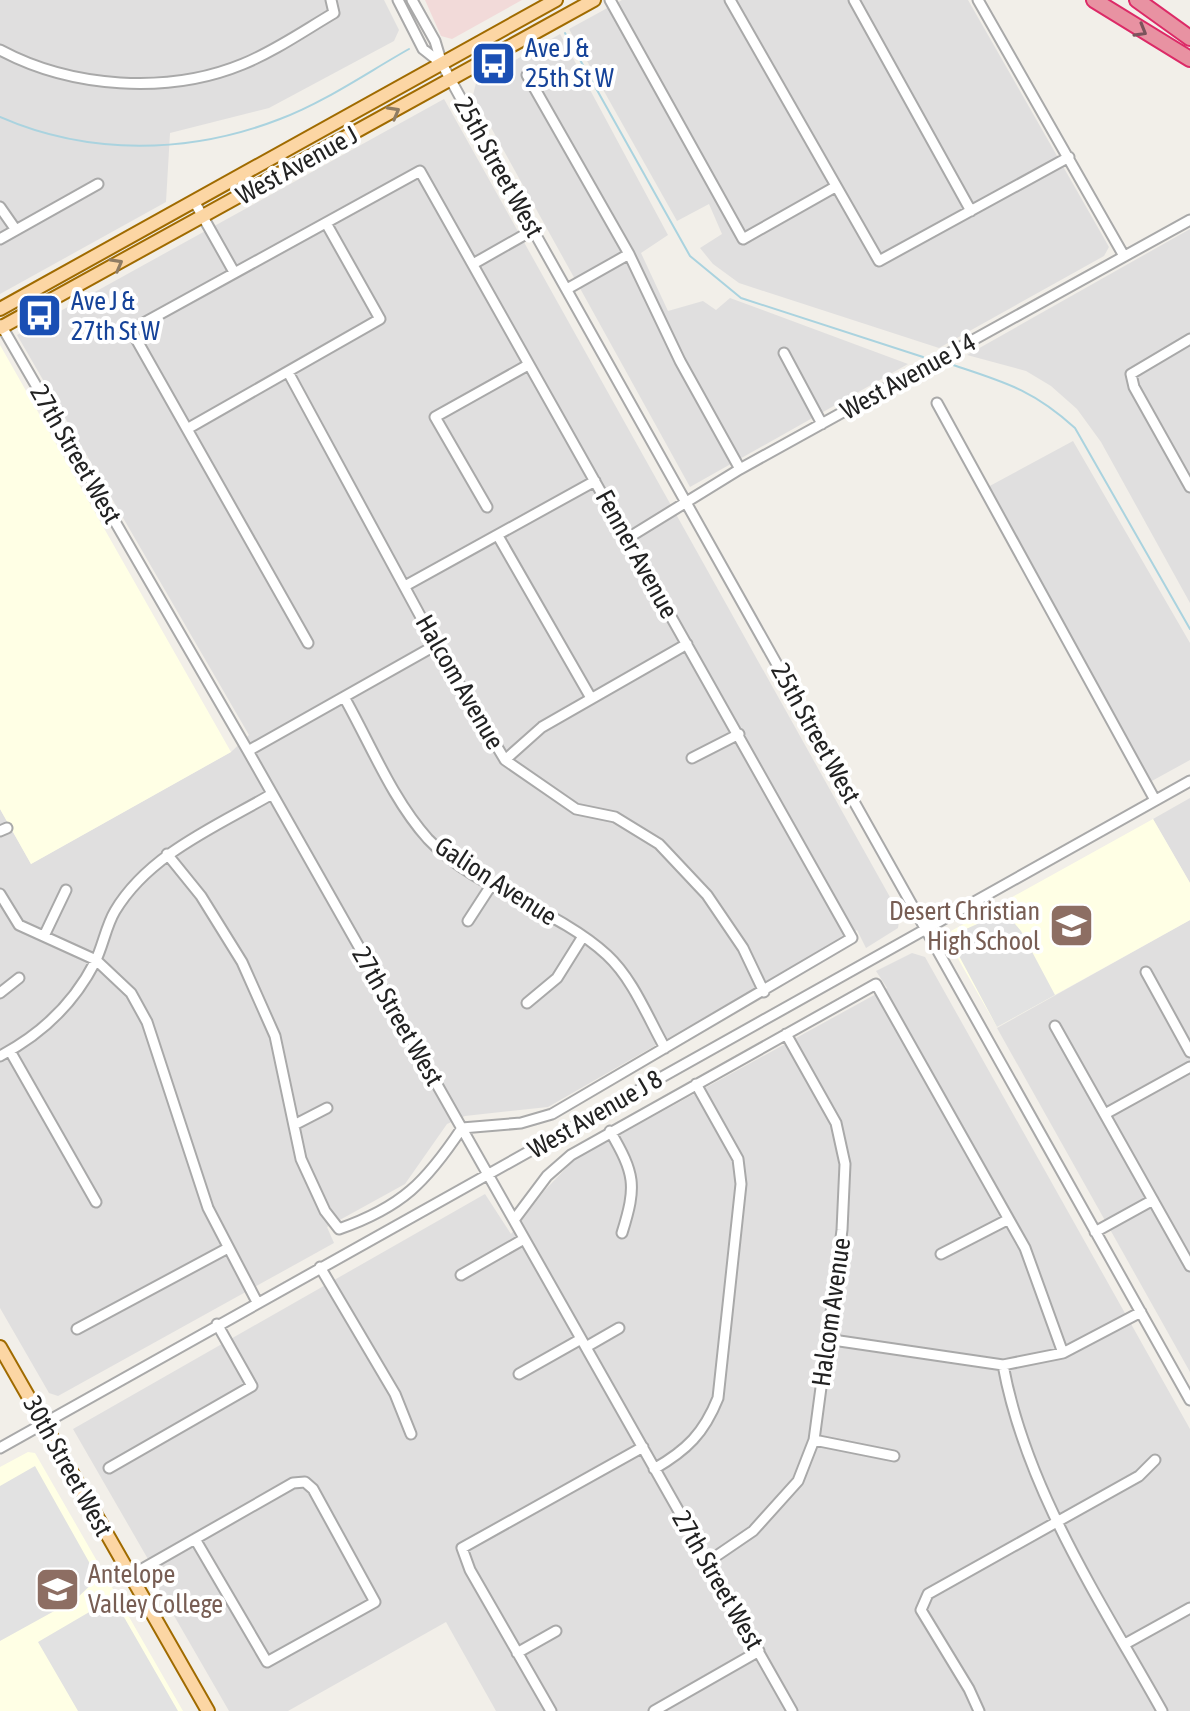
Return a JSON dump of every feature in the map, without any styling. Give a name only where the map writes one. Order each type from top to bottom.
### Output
[{"type":"highway","points":[[1094,0],[1190,59]]},
{"type":"highway","points":[[1137,0],[1190,38]]},
{"type":"main road","name":"West Avenue J","points":[[0,309],[556,0]]},
{"type":"main road","name":"West Avenue J","points":[[1,326],[594,0]]},
{"type":"main road","name":"30th Street West","points":[[0,1347],[208,1711]]},
{"type":"street","points":[[0,50],[21,61],[81,79],[151,84],[202,77],[244,64],[334,13],[331,0]]},
{"type":"street","name":"25th Street West","points":[[398,0],[423,49],[442,64]]},
{"type":"street","name":"25th Street West","points":[[412,0],[435,41],[442,64],[533,230],[1190,1400]]},
{"type":"street","points":[[610,0],[743,239],[835,187]]},
{"type":"street","points":[[730,0],[879,261],[1069,157]]},
{"type":"street","points":[[854,0],[971,211]]},
{"type":"street","points":[[978,0],[1124,256]]},
{"type":"street","points":[[527,75],[629,254],[680,361],[740,469]]},
{"type":"street","name":"Fenner Avenue","points":[[326,223],[420,171],[473,264],[852,938],[764,992]]},
{"type":"street","points":[[0,239],[98,184]]},
{"type":"street","points":[[194,201],[234,272]]},
{"type":"street","points":[[0,207],[16,230]]},
{"type":"street","name":"West Avenue J 4","points":[[628,538],[740,469],[1190,220]]},
{"type":"street","points":[[187,429],[380,319],[326,223],[131,330],[308,643]]},
{"type":"street","points":[[473,264],[533,230]]},
{"type":"street","points":[[567,289],[629,254]]},
{"type":"street","name":"27th Street West","points":[[1,326],[248,751],[792,1711]]},
{"type":"street","points":[[1190,339],[1131,374],[1134,387],[1190,487]]},
{"type":"street","points":[[784,353],[822,424]]},
{"type":"street","points":[[487,507],[435,417],[528,365]]},
{"type":"street","name":"Halcom Avenue","points":[[288,372],[436,645],[505,760],[576,809],[615,817],[659,844],[707,895],[743,948],[764,992]]},
{"type":"street","points":[[937,403],[1155,800]]},
{"type":"street","points":[[1179,468],[1190,462]]},
{"type":"street","points":[[405,586],[595,481]]},
{"type":"street","points":[[498,536],[591,698]]},
{"type":"street","points":[[505,760],[542,727],[687,644]]},
{"type":"street","points":[[248,751],[436,645]]},
{"type":"street","name":"Galion Avenue","points":[[344,697],[406,809],[428,839],[451,859],[607,955],[627,980],[665,1048]]},
{"type":"street","points":[[692,758],[739,734]]},
{"type":"street","name":"West Avenue J 8","points":[[0,1448],[1190,781]]},
{"type":"street","points":[[96,1202],[5,1054],[57,1016],[80,989],[96,960],[115,911],[167,854],[272,794]]},
{"type":"street","points":[[167,854],[201,896],[242,962],[275,1036],[301,1159],[325,1211],[339,1229],[413,1192],[434,1170],[462,1128],[521,1123],[552,1114],[764,992]]},
{"type":"street","points":[[468,921],[492,884]]},
{"type":"street","points":[[44,936],[66,890]]},
{"type":"street","points":[[0,894],[19,925],[96,960],[131,993],[147,1022],[192,1166],[228,1248],[257,1302]]},
{"type":"street","points":[[527,1003],[557,978],[582,938]]},
{"type":"street","points":[[1146,972],[1190,1052]]},
{"type":"street","points":[[0,993],[19,978]]},
{"type":"street","points":[[514,1220],[547,1176],[571,1155],[876,984],[1025,1248],[1063,1353]]},
{"type":"street","points":[[1055,1026],[1190,1266]]},
{"type":"street","name":"Halcom Avenue","points":[[709,1561],[753,1531],[798,1481],[814,1440],[842,1230],[845,1164],[836,1123],[786,1034]]},
{"type":"street","points":[[1105,1114],[1190,1067]]},
{"type":"street","points":[[654,1469],[685,1451],[707,1425],[718,1398],[740,1199],[738,1159],[696,1084]]},
{"type":"street","points":[[296,1124],[327,1108]]},
{"type":"street","points":[[610,1131],[631,1167],[632,1201],[622,1233]]},
{"type":"street","points":[[1095,1232],[1153,1200]]},
{"type":"street","points":[[941,1254],[1007,1220]]},
{"type":"street","points":[[461,1275],[524,1239]]},
{"type":"street","points":[[77,1329],[228,1248]]},
{"type":"street","points":[[320,1267],[395,1394],[411,1434]]},
{"type":"street","points":[[826,1339],[1003,1365],[1063,1353],[1141,1312]]},
{"type":"street","points":[[109,1468],[252,1386],[217,1324]]},
{"type":"street","points":[[519,1374],[619,1328]]},
{"type":"street","points":[[1003,1365],[1011,1407],[1027,1454],[1059,1522],[1162,1711]]},
{"type":"street","points":[[814,1440],[894,1456]]},
{"type":"street","points":[[547,1710],[470,1570],[462,1548],[643,1447]]},
{"type":"street","points":[[979,1711],[921,1610],[928,1594],[1139,1476],[1155,1460]]},
{"type":"street","points":[[130,1576],[293,1483],[305,1482],[313,1489],[375,1602],[267,1662],[195,1539]]},
{"type":"street","points":[[1125,1644],[1190,1608]]},
{"type":"street","points":[[517,1653],[556,1631]]},
{"type":"street","points":[[654,1711],[668,1708],[759,1651]]},
{"type":"shaded area","points":[[0,0],[384,0],[399,30],[394,41],[269,108],[170,133],[166,202],[0,294]]},
{"type":"shaded area","points":[[425,0],[522,0],[452,39],[441,36]]},
{"type":"shaded area","points":[[622,0],[968,0],[1109,247],[1104,256],[939,348],[739,283],[713,264],[700,248],[722,234],[709,204],[677,221],[569,29]]},
{"type":"shaded area","points":[[560,34],[668,235],[641,253],[668,311],[703,301],[716,310],[730,298],[908,364],[690,487],[473,95],[476,83]]},
{"type":"shaded area","points":[[444,99],[900,915],[898,928],[866,948],[857,930],[548,1107],[465,1116],[447,1124],[405,1184],[327,1227],[334,1243],[58,1396],[49,1393],[0,1308],[0,809],[31,864],[231,752],[249,735],[17,335]]},
{"type":"shaded area","points":[[1190,229],[1190,603],[1101,442],[1077,409],[1051,386],[1026,371],[967,355]]},
{"type":"shaded area","points":[[0,345],[231,752],[31,864],[0,809]]},
{"type":"shaded area","points":[[1073,441],[1190,643],[1190,760],[1150,782],[986,488]]},
{"type":"shaded area","points":[[1190,798],[1190,883],[1153,819]]},
{"type":"shaded area","name":"Desert Christian High School","points":[[1153,819],[1190,883],[1190,920],[997,1027],[948,941],[951,931]]},
{"type":"shaded area","points":[[1005,912],[1021,931],[1055,995],[997,1027],[957,952],[961,945],[959,932]]},
{"type":"shaded area","points":[[1190,920],[1190,1372],[997,1028]]},
{"type":"shaded area","points":[[912,953],[925,957],[1190,1429],[1190,1711],[496,1711],[446,1622],[288,1711],[229,1711],[154,1581],[156,1573],[73,1429],[485,1194],[511,1234],[545,1190],[574,1160],[887,988],[876,971]]},
{"type":"shaded area","name":"Antelope Valley College","points":[[28,1452],[35,1453],[183,1711],[0,1711],[0,1467]]},
{"type":"shaded area","points":[[35,1466],[98,1578],[76,1599],[0,1641],[0,1486]]},
{"type":"shaded area","points":[[103,1604],[110,1609],[117,1605],[178,1711],[78,1711],[38,1642]]},
{"type":"waterway","points":[[565,33],[690,256],[741,298],[923,357]]},
{"type":"waterway","points":[[0,117],[34,130],[104,144],[140,146],[211,139],[246,131],[297,112],[409,49]]},
{"type":"waterway","points":[[950,364],[1031,395],[1075,428],[1190,629]]},
{"type":"place","name":"Ave J & 25th St W","points":[[494,63]]},
{"type":"place","name":"Ave J & 27th St W","points":[[40,316]]},
{"type":"place","name":"Desert Christian High School","points":[[1071,926]]},
{"type":"place","name":"Antelope Valley College","points":[[57,1589]]}]
